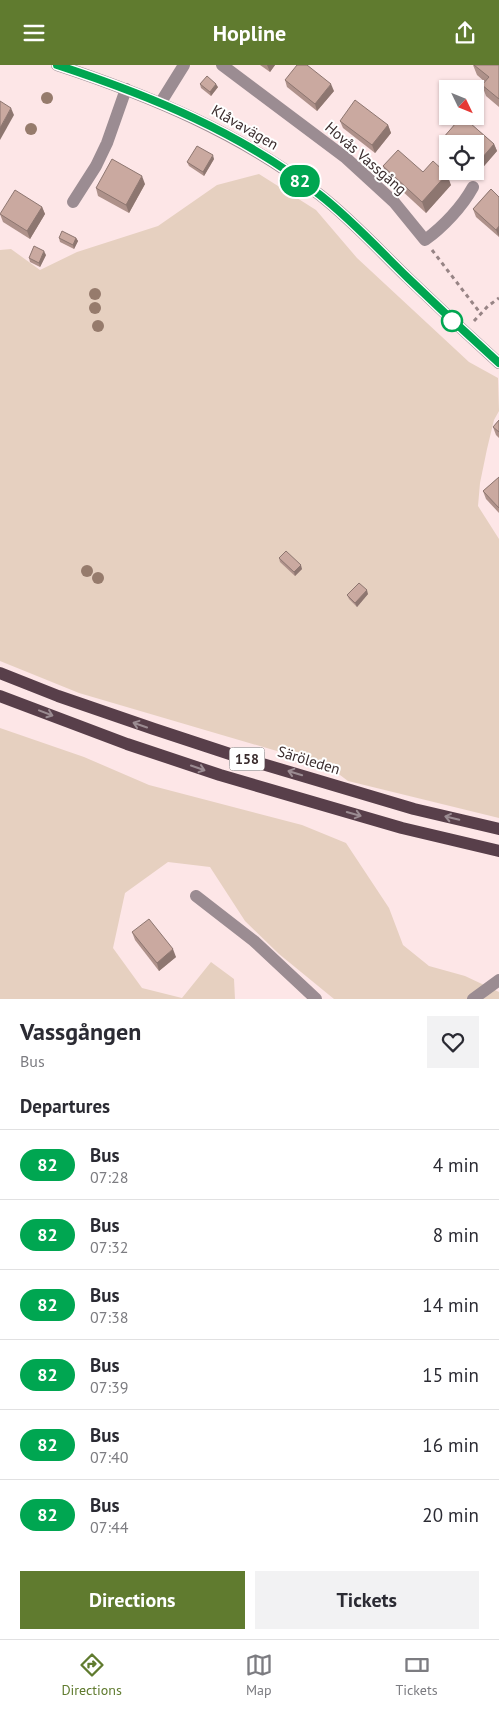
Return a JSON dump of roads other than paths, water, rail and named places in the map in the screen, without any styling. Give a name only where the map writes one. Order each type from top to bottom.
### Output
[{"type":"main road","name":"Säröleden","points":[[0,673],[67,699],[239,757],[414,809],[499,829]]},
{"type":"main road","name":"158","points":[[0,696],[127,744],[220,775],[402,829],[499,851]]},
{"type":"street","name":"Klåvavägen","points":[[57,65],[161,102],[202,121],[245,145],[320,194],[349,219],[439,309],[499,363]]},
{"type":"street","points":[[161,102],[184,65]]},
{"type":"street","name":"Hovås Vassgång","points":[[222,65],[346,158],[394,202],[425,240],[437,231],[468,196],[473,187]]},
{"type":"street","points":[[73,202],[96,166],[126,89]]},
{"type":"street","points":[[196,896],[254,941],[316,999]]},
{"type":"street","points":[[473,999],[499,980]]}]
